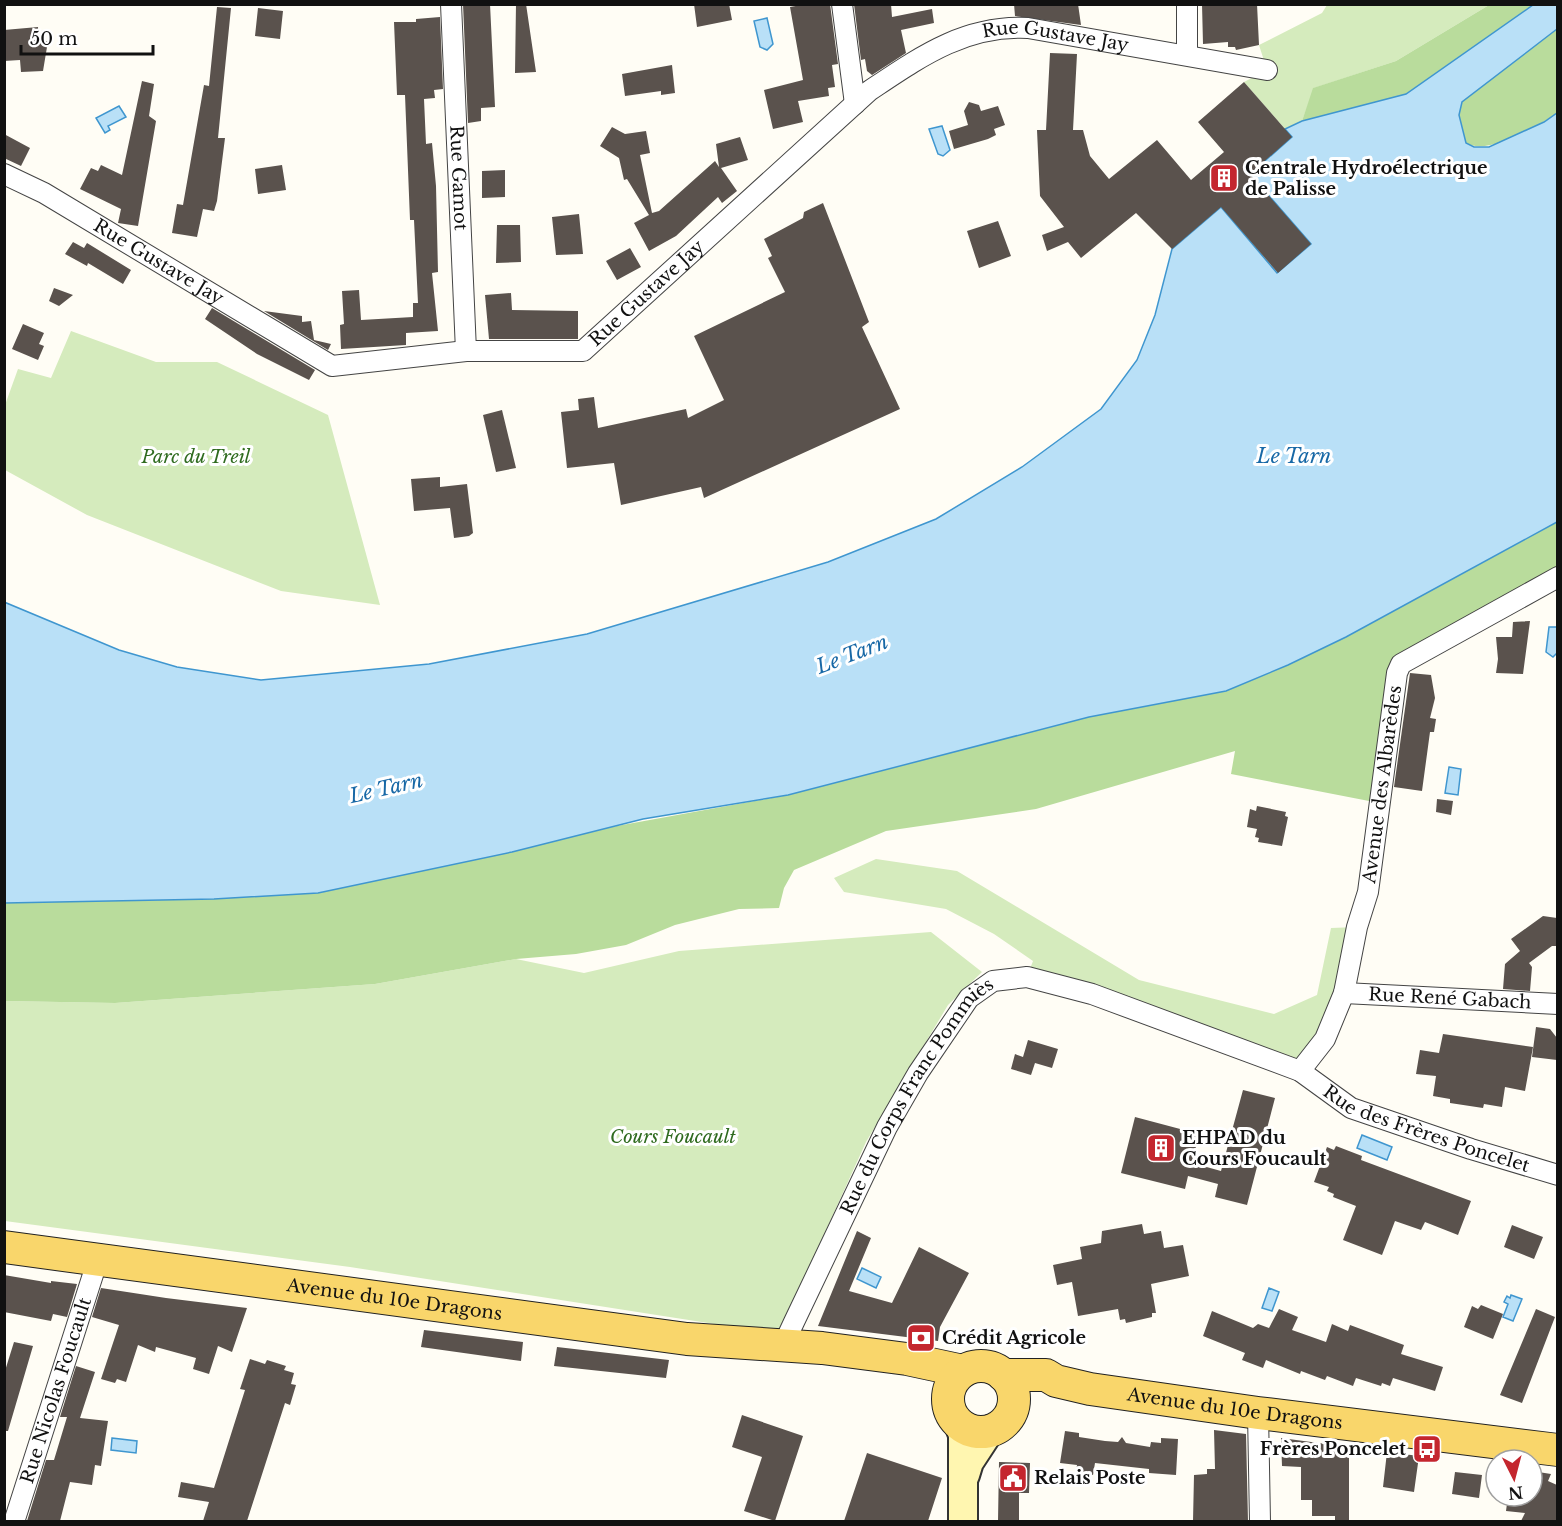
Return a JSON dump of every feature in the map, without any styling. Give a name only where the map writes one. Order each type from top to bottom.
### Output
[{"type":"main road","name":"Avenue du 10e Dragons","points":[[4,1247],[471,1312],[687,1339],[787,1346],[896,1358],[963,1371]]},
{"type":"main road","name":"Avenue du 10e Dragons","points":[[787,1346],[822,1357],[904,1374],[924,1382],[953,1412]]},
{"type":"main road","points":[[1013,1405],[1012,1390],[1003,1375],[991,1368],[980,1366],[963,1371],[952,1382],[953,1412],[976,1432],[990,1430],[1005,1420],[1013,1405],[1035,1390],[1056,1381]]},
{"type":"main road","name":"Avenue du 10e Dragons","points":[[1003,1375],[1046,1375],[1056,1381],[1258,1413],[1557,1450]]},
{"type":"street","name":"Rue Gamot","points":[[451,4],[466,351]]},
{"type":"street","points":[[842,4],[855,104]]},
{"type":"street","points":[[1187,4],[1187,55]]},
{"type":"street","name":"Rue Gustave Jay","points":[[4,174],[54,199],[332,366],[466,351],[583,351],[869,91],[953,40],[988,29],[1028,28],[1267,70]]},
{"type":"street","name":"Avenue des Albarèdes","points":[[1300,1071],[1325,1039],[1344,993],[1357,927],[1368,892],[1397,673],[1401,664],[1557,577]]},
{"type":"street","name":"Rue du Corps Franc Pommiès","points":[[787,1346],[787,1336],[902,1100],[969,998],[993,981],[1027,977],[1092,994],[1300,1071]]},
{"type":"street","name":"Rue René Gabach","points":[[1344,993],[1557,1004]]},
{"type":"street","name":"Rue des Frères Poncelet","points":[[1300,1071],[1352,1108],[1471,1149],[1557,1175]]},
{"type":"street","name":"Rue Nicolas Foucault","points":[[14,1521],[98,1259]]},
{"type":"street","points":[[953,1412],[963,1435],[963,1521]]},
{"type":"street","points":[[1258,1413],[1260,1521]]},
{"type":"street","points":[[963,1480],[969,1462],[990,1430]]},
{"type":"green space","points":[[1327,5],[1489,5],[1396,61],[1314,88],[1302,121],[1285,129],[1244,82],[1267,70],[1259,45],[1322,13]]},
{"type":"green space","points":[[1489,5],[1533,5],[1406,94],[1302,121],[1313,88],[1396,61]]},
{"type":"green space","points":[[1557,29],[1557,113],[1526,132],[1499,143],[1475,146],[1466,143],[1459,115],[1462,102]]},
{"type":"green space","name":"Parc du Treil","points":[[71,331],[156,362],[217,362],[328,415],[380,605],[281,591],[87,515],[5,470],[5,405],[18,369],[51,378]]},
{"type":"green space","points":[[1557,522],[1557,577],[1409,658],[1380,796],[1369,801],[1231,774],[1235,751],[1036,809],[886,831],[794,870],[784,888],[779,908],[739,909],[675,925],[626,945],[576,954],[516,959],[375,984],[115,1003],[5,1001],[5,903],[214,899],[788,795],[1089,717],[1226,691],[1346,637]]},
{"type":"green space","points":[[876,859],[957,871],[1139,980],[1274,1014],[1317,995],[1331,928],[1357,927],[1344,993],[1300,1071],[1027,977],[1033,961],[994,934],[946,909],[844,892],[834,878]]},
{"type":"green space","name":"Cours Foucault","points":[[931,932],[982,972],[948,1005],[866,1142],[779,1334],[350,1267],[5,1221],[5,1001],[115,1003],[375,984],[516,959],[584,973],[679,951]]},
{"type":"water","name":"Le Tarn","points":[[1533,5],[1557,5],[1557,29],[1462,102],[1459,115],[1466,143],[1474,147],[1489,147],[1544,122],[1557,113],[1557,522],[1346,637],[1226,691],[1089,717],[788,795],[643,819],[512,852],[318,893],[214,899],[5,903],[4,602],[119,650],[177,667],[261,680],[429,664],[587,634],[828,562],[936,519],[1022,467],[1101,409],[1137,360],[1155,315],[1172,249],[1221,207],[1277,273],[1311,244],[1250,174],[1292,137],[1285,129],[1302,121],[1406,94]]},
{"type":"water","points":[[767,18],[773,44],[767,50],[760,47],[754,21]]},
{"type":"water","points":[[119,106],[126,117],[108,126],[110,130],[105,133],[96,118]]},
{"type":"water","points":[[942,126],[950,150],[943,156],[938,154],[929,129]]},
{"type":"water","points":[[1549,627],[1557,627],[1557,653],[1553,657],[1546,652]]},
{"type":"water","points":[[1449,767],[1461,769],[1458,795],[1445,793]]},
{"type":"water","points":[[1362,1135],[1392,1147],[1387,1160],[1357,1148]]},
{"type":"water","points":[[862,1268],[881,1277],[876,1288],[857,1279]]},
{"type":"water","points":[[1269,1288],[1279,1292],[1272,1311],[1262,1308]]},
{"type":"water","points":[[1511,1295],[1522,1299],[1513,1321],[1503,1317],[1508,1304],[1504,1302],[1507,1296],[1510,1298]]},
{"type":"water","points":[[112,1438],[137,1441],[136,1453],[111,1450]]},
{"type":"building","points":[[463,4],[490,4],[495,107],[481,108],[481,121],[468,123]]},
{"type":"building","points":[[516,4],[526,4],[536,72],[515,73]]},
{"type":"building","points":[[694,4],[729,4],[732,20],[697,27]]},
{"type":"building","points":[[830,4],[838,64],[832,65],[835,87],[828,88],[829,96],[798,101],[803,122],[773,129],[764,90],[803,80],[790,7]]},
{"type":"building","points":[[854,4],[891,4],[892,17],[932,9],[934,23],[901,30],[906,53],[872,75],[867,71],[865,59],[861,60]]},
{"type":"building","points":[[1014,4],[1078,4],[1081,25],[1015,16]]},
{"type":"building","points":[[1202,4],[1257,4],[1259,45],[1236,50],[1235,47],[1228,47],[1228,42],[1203,44]]},
{"type":"building","points":[[217,7],[231,8],[218,138],[225,138],[217,201],[214,211],[203,209],[197,237],[172,233],[177,204],[183,205],[204,85],[209,86]]},
{"type":"building","points":[[258,8],[283,11],[280,39],[255,36]]},
{"type":"building","points":[[440,17],[443,89],[434,90],[435,98],[424,99],[426,144],[432,143],[436,186],[438,272],[432,273],[438,331],[406,333],[406,345],[341,349],[340,325],[344,324],[342,291],[359,290],[361,320],[413,317],[413,303],[418,303],[414,220],[410,220],[405,95],[397,95],[394,22],[416,22],[416,19]]},
{"type":"building","points":[[38,27],[39,42],[48,41],[43,71],[21,72],[20,60],[4,61],[4,30]]},
{"type":"building","points":[[1050,53],[1077,54],[1073,130],[1083,130],[1090,156],[1109,179],[1157,140],[1191,180],[1224,152],[1198,122],[1244,82],[1292,137],[1250,174],[1311,244],[1278,273],[1221,207],[1172,249],[1136,213],[1081,258],[1068,242],[1047,251],[1042,235],[1064,227],[1040,196],[1037,130],[1046,130]]},
{"type":"building","points":[[672,65],[675,93],[661,95],[661,91],[625,96],[622,74]]},
{"type":"building","points":[[142,81],[154,84],[149,116],[156,121],[138,226],[118,223],[121,209],[80,189],[91,168],[98,171],[101,165],[122,175]]},
{"type":"building","points":[[969,102],[979,105],[981,111],[998,106],[1005,125],[994,129],[996,135],[988,139],[954,149],[949,131],[968,125],[964,111]]},
{"type":"building","points":[[612,127],[625,134],[646,131],[650,153],[640,155],[652,213],[659,211],[715,161],[719,167],[716,144],[740,137],[748,160],[721,168],[737,191],[722,203],[718,197],[676,236],[649,251],[634,223],[649,215],[627,179],[624,180],[619,158],[600,146]]},
{"type":"building","points":[[4,134],[30,148],[21,166],[4,158]]},
{"type":"building","points":[[282,165],[286,190],[258,194],[255,169]]},
{"type":"building","points":[[505,170],[505,197],[482,198],[482,171]]},
{"type":"building","points":[[823,203],[869,322],[862,327],[900,409],[704,498],[701,487],[621,505],[614,463],[567,468],[561,412],[579,410],[578,399],[594,397],[598,428],[686,409],[688,418],[724,400],[694,336],[785,292],[768,258],[772,256],[764,239],[803,218],[804,212]]},
{"type":"building","points":[[579,214],[583,254],[556,255],[552,217]]},
{"type":"building","points":[[998,221],[1011,256],[979,268],[967,231]]},
{"type":"building","points":[[497,225],[520,225],[521,262],[496,263]]},
{"type":"building","points":[[73,242],[84,248],[87,243],[131,270],[123,284],[88,263],[87,266],[65,254]]},
{"type":"building","points":[[630,248],[641,267],[617,280],[606,261]]},
{"type":"building","points":[[54,288],[73,295],[59,306],[49,301]]},
{"type":"building","points":[[511,293],[512,310],[578,311],[578,339],[489,339],[485,295]]},
{"type":"building","points":[[212,308],[315,370],[309,380],[257,354],[205,319]]},
{"type":"building","points":[[264,311],[302,316],[302,322],[311,321],[314,340],[331,344],[328,350]]},
{"type":"building","points":[[23,324],[44,333],[39,344],[44,346],[38,360],[12,349]]},
{"type":"building","points":[[502,410],[516,468],[496,472],[483,415]]},
{"type":"building","points":[[440,477],[440,487],[467,484],[473,533],[469,536],[454,538],[450,508],[414,511],[411,479]]},
{"type":"building","points":[[1530,621],[1523,674],[1496,673],[1498,659],[1496,637],[1512,637],[1513,622]]},
{"type":"building","points":[[1410,673],[1431,675],[1435,698],[1430,718],[1436,719],[1434,732],[1430,732],[1422,791],[1394,787]]},
{"type":"building","points":[[1437,799],[1453,801],[1451,815],[1436,812]]},
{"type":"building","points":[[1257,806],[1286,812],[1285,816],[1288,817],[1282,846],[1258,842],[1259,838],[1255,837],[1257,829],[1247,827],[1250,809],[1256,811]]},
{"type":"building","points":[[1543,916],[1557,918],[1557,946],[1552,946],[1529,963],[1532,967],[1530,991],[1503,989],[1505,964],[1520,951],[1511,939]]},
{"type":"building","points":[[1536,1027],[1550,1029],[1557,1038],[1557,1060],[1532,1057]]},
{"type":"building","points":[[1443,1034],[1533,1047],[1525,1091],[1505,1087],[1502,1107],[1484,1104],[1483,1108],[1450,1103],[1450,1099],[1433,1096],[1436,1076],[1416,1074],[1420,1050],[1439,1053]]},
{"type":"building","points":[[1028,1040],[1058,1049],[1052,1068],[1035,1063],[1031,1075],[1011,1069],[1015,1054],[1023,1057]]},
{"type":"building","name":"EHPAD du Cours Foucault","points":[[1243,1090],[1275,1098],[1247,1205],[1215,1197],[1218,1184],[1188,1176],[1185,1189],[1121,1173],[1135,1117],[1199,1134],[1192,1163],[1221,1171]]},
{"type":"building","points":[[1336,1146],[1362,1156],[1361,1160],[1471,1201],[1458,1235],[1425,1222],[1421,1230],[1395,1221],[1382,1255],[1343,1240],[1356,1206],[1333,1197],[1334,1194],[1327,1191],[1329,1187],[1314,1182],[1327,1147],[1334,1150]]},
{"type":"building","points":[[1142,1224],[1144,1234],[1161,1231],[1164,1248],[1183,1245],[1189,1276],[1151,1284],[1156,1313],[1152,1313],[1152,1317],[1126,1323],[1125,1319],[1120,1320],[1118,1309],[1078,1316],[1072,1282],[1057,1285],[1053,1265],[1082,1259],[1080,1247],[1101,1243],[1102,1231]]},
{"type":"building","points":[[1512,1225],[1543,1237],[1534,1259],[1504,1247]]},
{"type":"building","points":[[857,1231],[871,1238],[849,1291],[892,1303],[919,1247],[969,1273],[940,1327],[938,1341],[818,1326]]},
{"type":"building","points":[[4,1275],[51,1283],[51,1281],[77,1284],[67,1317],[53,1314],[51,1321],[4,1312]]},
{"type":"building","points":[[101,1288],[247,1308],[232,1352],[218,1346],[209,1374],[193,1369],[196,1358],[156,1347],[155,1352],[138,1345],[126,1382],[117,1379],[115,1383],[101,1379],[119,1325],[92,1317]]},
{"type":"building","points":[[1481,1305],[1503,1314],[1493,1339],[1464,1327],[1472,1306],[1478,1309]]},
{"type":"building","points":[[1279,1309],[1298,1317],[1292,1330],[1326,1342],[1332,1324],[1348,1331],[1350,1325],[1404,1345],[1401,1354],[1443,1367],[1435,1391],[1393,1378],[1390,1386],[1382,1383],[1381,1386],[1356,1378],[1353,1386],[1327,1376],[1325,1380],[1301,1371],[1300,1374],[1266,1360],[1263,1368],[1242,1360],[1245,1353],[1203,1336],[1212,1311],[1253,1328],[1258,1324],[1269,1328]]},
{"type":"building","points":[[1536,1309],[1555,1317],[1522,1403],[1500,1395]]},
{"type":"building","points":[[424,1330],[523,1342],[521,1361],[421,1347]]},
{"type":"building","points":[[14,1342],[33,1346],[8,1431],[4,1431],[4,1374]]},
{"type":"building","points":[[557,1347],[669,1360],[666,1378],[554,1366]]},
{"type":"building","points":[[250,1359],[265,1364],[267,1360],[286,1366],[284,1370],[294,1373],[291,1384],[296,1385],[290,1405],[285,1403],[247,1521],[203,1521],[209,1502],[178,1497],[181,1482],[214,1488],[245,1390],[240,1389]]},
{"type":"building","points":[[76,1366],[95,1372],[80,1418],[108,1421],[101,1466],[95,1465],[92,1485],[70,1482],[60,1521],[27,1521],[46,1460],[54,1460],[67,1417],[60,1417]]},
{"type":"building","points":[[742,1415],[803,1436],[775,1521],[744,1511],[762,1457],[732,1447]]},
{"type":"building","points":[[1214,1430],[1246,1434],[1248,1521],[1193,1521],[1194,1475],[1207,1474],[1207,1469],[1215,1469]]},
{"type":"building","points":[[1065,1431],[1079,1433],[1079,1437],[1105,1441],[1118,1442],[1122,1437],[1126,1443],[1150,1447],[1151,1442],[1161,1443],[1161,1438],[1178,1439],[1176,1475],[1149,1473],[1149,1469],[1095,1463],[1093,1475],[1076,1473],[1077,1465],[1060,1463]]},
{"type":"building","points":[[1281,1438],[1349,1447],[1349,1521],[1335,1521],[1335,1516],[1312,1516],[1312,1500],[1301,1500],[1301,1467],[1282,1466]]},
{"type":"building","points":[[1387,1452],[1419,1456],[1414,1492],[1383,1487]]},
{"type":"building","points":[[867,1453],[942,1478],[928,1521],[844,1521]]},
{"type":"building","points":[[999,1462],[1030,1463],[1029,1493],[1019,1493],[1019,1521],[998,1521]]},
{"type":"building","points":[[1455,1472],[1482,1475],[1479,1498],[1452,1494]]},
{"type":"building","points":[[1544,1473],[1551,1474],[1548,1481],[1557,1485],[1557,1521],[1521,1521],[1525,1513],[1506,1511],[1506,1508],[1544,1508]]},
{"type":"place","name":"Centrale Hydroélectrique de Palisse","points":[[1224,178]]},
{"type":"place","name":"EHPAD du Cours Foucault","points":[[1161,1148]]},
{"type":"place","name":"Crédit Agricole","points":[[921,1338]]},
{"type":"place","name":"Frères Poncelet","points":[[1427,1449]]},
{"type":"place","name":"Relais Poste","points":[[1013,1478]]}]
